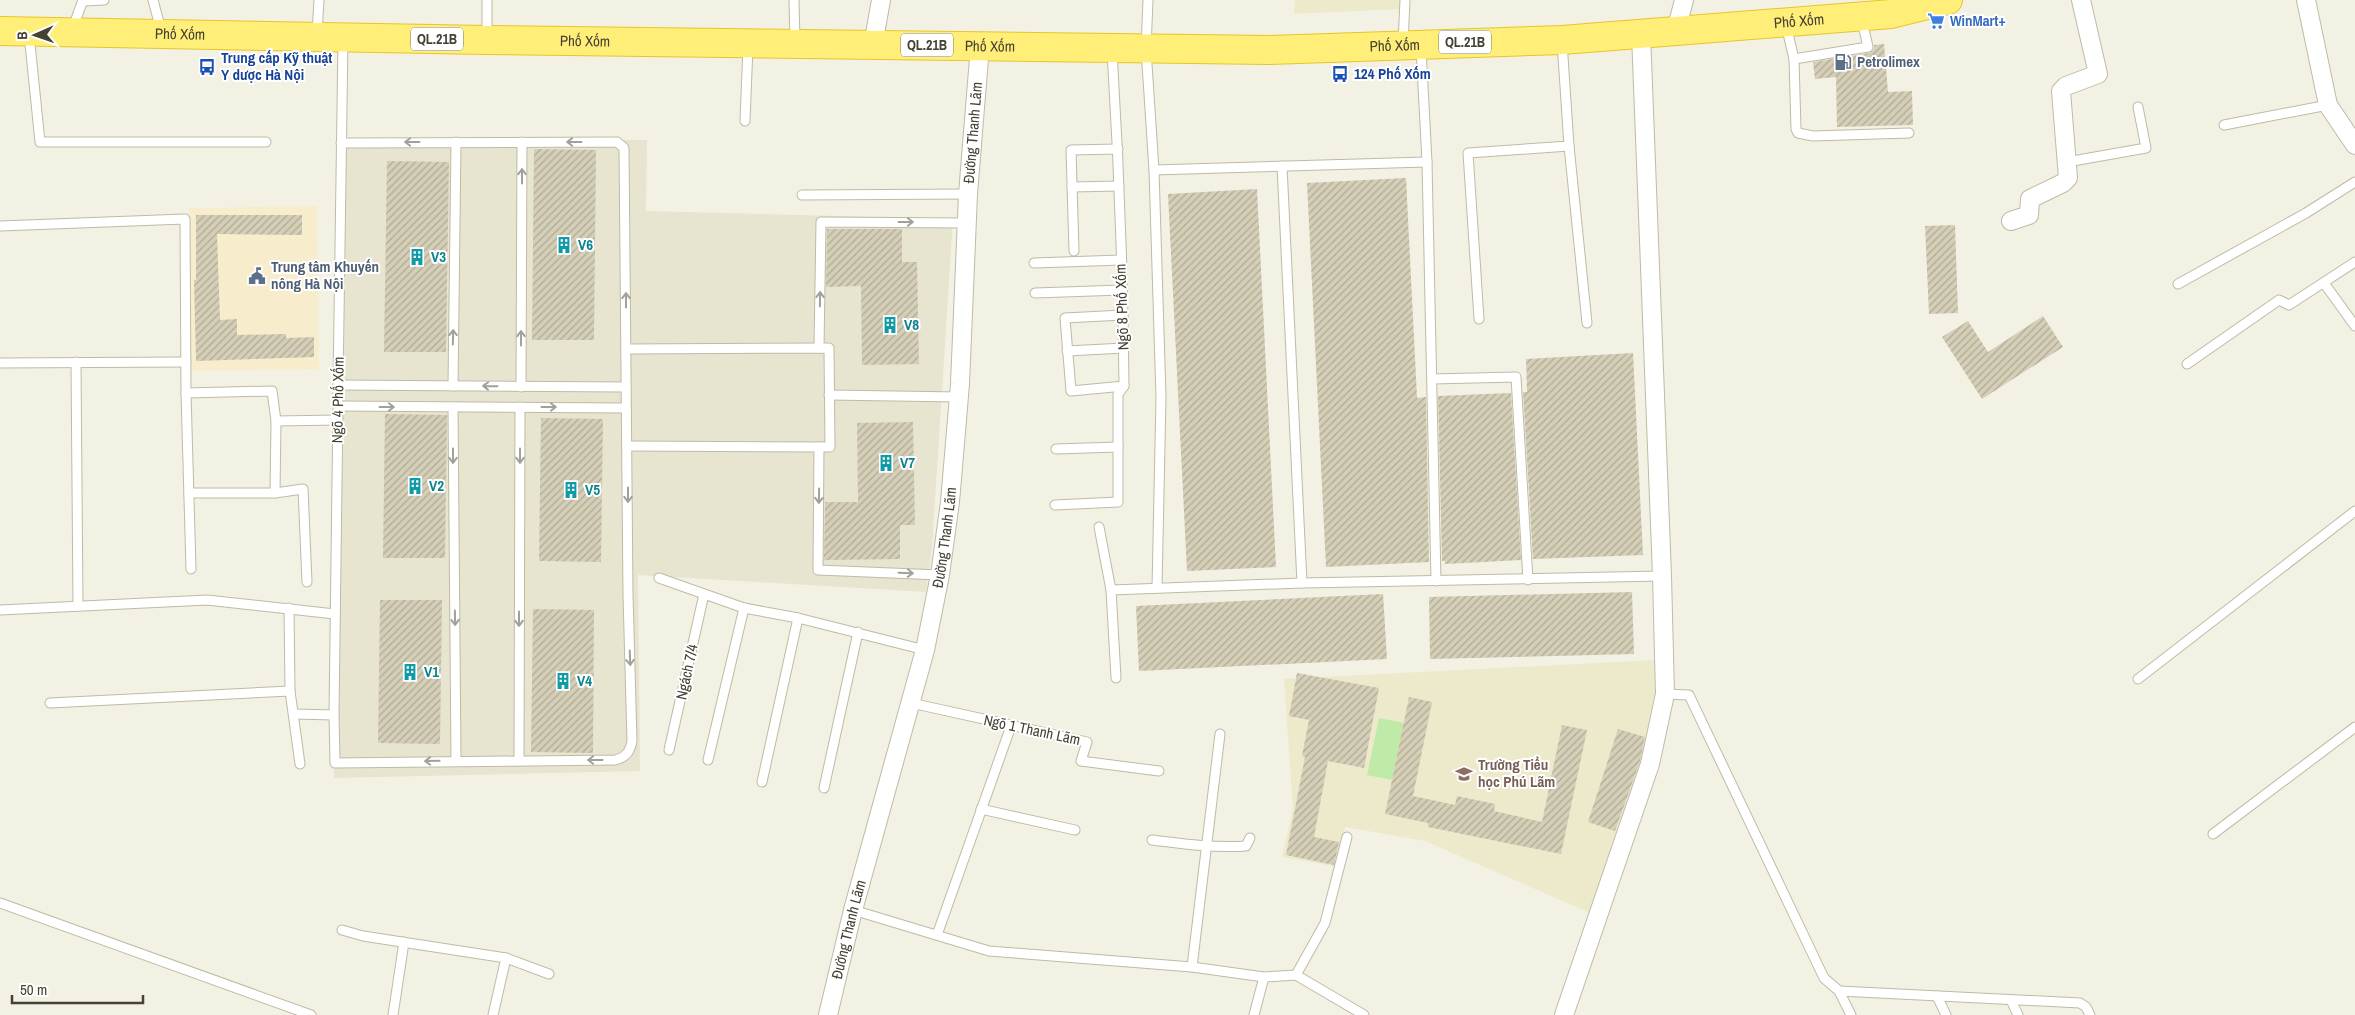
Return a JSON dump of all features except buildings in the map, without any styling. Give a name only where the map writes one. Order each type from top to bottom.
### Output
[{"type":"highway","name":"Phố Xốm","points":[[0,31],[487,40],[1269,50],[1562,40],[1785,22],[1870,13],[1891,14],[1948,0]]},
{"type":"street","points":[[873,45],[881,0]]},
{"type":"street","points":[[1676,31],[1684,0]]},
{"type":"street","points":[[2011,221],[2030,215],[2029,202],[2032,198],[2063,183],[2068,178],[2061,91],[2066,86],[2098,74],[2081,0]]},
{"type":"street","points":[[2306,0],[2328,105],[2355,145]]},
{"type":"street","points":[[1564,1015],[1650,764],[1660,694],[1662,576],[1641,34]]},
{"type":"street","name":"Đường Thanh Lãm","points":[[828,1015],[853,910],[925,650],[940,575],[950,502],[959,397],[968,194],[980,46]]},
{"type":"lane","points":[[71,32],[83,0],[104,0]]},
{"type":"lane","points":[[153,0],[161,33]]},
{"type":"lane","name":"Ngõ 4 Phố Xốm","points":[[319,0],[330,36],[342,143],[335,614],[335,763],[456,761]]},
{"type":"lane","points":[[487,0],[487,40]]},
{"type":"lane","points":[[794,0],[795,44]]},
{"type":"lane","points":[[1148,0],[1146,49],[1154,170],[1161,397],[1157,588]]},
{"type":"lane","points":[[1405,0],[1427,162],[1436,582]]},
{"type":"lane","points":[[1794,59],[1868,46],[1870,13]]},
{"type":"lane","points":[[1785,22],[1794,59],[1796,128],[1798,133],[1813,136],[1910,133]]},
{"type":"lane","points":[[29,32],[40,142],[266,142]]},
{"type":"lane","points":[[1562,40],[1569,146],[1587,323]]},
{"type":"lane","points":[[745,121],[748,43]]},
{"type":"lane","name":"Ngõ 8 Phố Xốm","points":[[1055,505],[1118,502],[1118,394],[1124,386],[1124,348],[1118,149],[1112,48]]},
{"type":"lane","points":[[2224,125],[2328,105]]},
{"type":"lane","points":[[2067,162],[2146,148],[2138,107]]},
{"type":"lane","points":[[453,386],[456,142]]},
{"type":"lane","points":[[521,387],[522,142]]},
{"type":"lane","points":[[342,143],[617,142],[624,148],[630,748],[627,754],[615,760],[456,761],[453,407]]},
{"type":"lane","points":[[1479,319],[1468,153],[1569,146]]},
{"type":"lane","points":[[1074,251],[1071,150],[1118,149]]},
{"type":"lane","points":[[1154,170],[1427,162]]},
{"type":"lane","points":[[1282,166],[1302,583]]},
{"type":"lane","points":[[2178,284],[2306,213],[2355,182]]},
{"type":"lane","points":[[1072,186],[1119,186]]},
{"type":"lane","points":[[802,195],[968,194]]},
{"type":"lane","points":[[0,226],[185,219],[186,392],[191,569]]},
{"type":"lane","points":[[819,348],[821,222],[967,223]]},
{"type":"lane","points":[[1034,263],[1121,260]]},
{"type":"lane","points":[[2186,364],[2279,300],[2288,305],[2355,262]]},
{"type":"lane","points":[[2324,283],[2355,326]]},
{"type":"lane","points":[[1035,294],[1122,290]]},
{"type":"lane","points":[[1123,315],[1065,318],[1071,391],[1124,386]]},
{"type":"lane","points":[[626,349],[829,348],[830,447],[628,446]]},
{"type":"lane","points":[[1067,351],[1124,348]]},
{"type":"lane","points":[[76,362],[78,606]]},
{"type":"lane","points":[[0,363],[186,362]]},
{"type":"lane","points":[[1432,379],[1516,377],[1528,580]]},
{"type":"lane","points":[[338,385],[626,387]]},
{"type":"lane","points":[[186,392],[272,391],[276,421],[275,493]]},
{"type":"lane","points":[[829,395],[959,397]]},
{"type":"lane","points":[[338,406],[626,408]]},
{"type":"lane","points":[[519,761],[520,407]]},
{"type":"lane","points":[[276,421],[338,420]]},
{"type":"lane","points":[[819,447],[818,570],[940,575]]},
{"type":"lane","points":[[1056,449],[1118,447]]},
{"type":"lane","points":[[189,493],[275,493],[302,489],[307,582]]},
{"type":"lane","points":[[2138,679],[2355,511]]},
{"type":"lane","points":[[1099,527],[1111,590],[1116,678]]},
{"type":"lane","points":[[1111,590],[1302,583],[1436,582],[1662,576]]},
{"type":"lane","points":[[659,578],[744,608],[798,618],[925,650]]},
{"type":"lane","name":"Ngách 7/4","points":[[669,750],[704,594]]},
{"type":"lane","points":[[0,610],[207,600],[335,614]]},
{"type":"lane","points":[[289,608],[290,691],[300,764]]},
{"type":"lane","points":[[708,760],[744,608]]},
{"type":"lane","points":[[762,782],[798,618]]},
{"type":"lane","points":[[824,788],[858,632]]},
{"type":"lane","points":[[50,703],[290,691]]},
{"type":"lane","points":[[1660,694],[1689,695],[1824,978],[1838,991],[1851,1015]]},
{"type":"lane","name":"Ngõ 1 Thanh Lãm","points":[[911,703],[1087,742],[1081,760],[1159,771]]},
{"type":"lane","points":[[294,714],[334,715]]},
{"type":"lane","points":[[937,935],[1011,726]]},
{"type":"lane","points":[[2212,834],[2355,727]]},
{"type":"lane","points":[[1192,967],[1220,734]]},
{"type":"lane","points":[[981,809],[1075,830]]},
{"type":"lane","points":[[1296,975],[1324,923],[1347,837]]},
{"type":"lane","points":[[1152,840],[1206,846],[1246,846],[1250,838]]},
{"type":"lane","points":[[0,903],[311,1015]]},
{"type":"lane","points":[[853,910],[989,951],[1192,967],[1264,977],[1296,975],[1364,1015]]},
{"type":"lane","points":[[342,930],[363,936],[506,958],[549,974]]},
{"type":"lane","points":[[393,1015],[404,942]]},
{"type":"lane","points":[[493,1015],[506,958]]},
{"type":"lane","points":[[1254,1015],[1264,977]]},
{"type":"lane","points":[[1838,991],[2080,1003],[2086,1007],[2090,1015]]},
{"type":"lane","points":[[1937,996],[1946,1015]]},
{"type":"lane","points":[[2011,1000],[2018,1015]]},
{"type":"shaded area","points":[[1295,0],[1400,0],[1400,9],[1294,14]]},
{"type":"shaded area","points":[[346,139],[647,140],[646,211],[953,219],[932,547],[926,592],[638,575],[640,771],[334,778]]},
{"type":"shaded area","points":[[317,206],[319,369],[191,371],[189,208]]},
{"type":"shaded area","name":"Trường Tiểu học Phú Lãm","points":[[1655,660],[1655,709],[1650,740],[1590,913],[1425,841],[1345,827],[1337,867],[1282,857],[1293,808],[1284,679]]},
{"type":"green space","points":[[1379,718],[1404,723],[1392,780],[1367,775]]},
{"type":"place","name":"WinMart+","points":[[1936,21]]},
{"type":"place","name":"Petrolimex","points":[[1843,62]]},
{"type":"place","name":"Trung cấp Kỹ thuật Y dược Hà Nội","points":[[207,67]]},
{"type":"place","name":"124 Phố Xốm","points":[[1340,74]]},
{"type":"place","name":"V6","points":[[564,245]]},
{"type":"place","name":"V3","points":[[417,257]]},
{"type":"place","name":"Trung tâm Khuyến nông Hà Nội","points":[[257,276]]},
{"type":"place","name":"V8","points":[[890,325]]},
{"type":"place","name":"V7","points":[[886,463]]},
{"type":"place","name":"V2","points":[[415,486]]},
{"type":"place","name":"V5","points":[[571,490]]},
{"type":"place","name":"V1","points":[[410,672]]},
{"type":"place","name":"V4","points":[[563,681]]},
{"type":"place","name":"Trường Tiểu học Phú Lãm","points":[[1464,774]]}]
